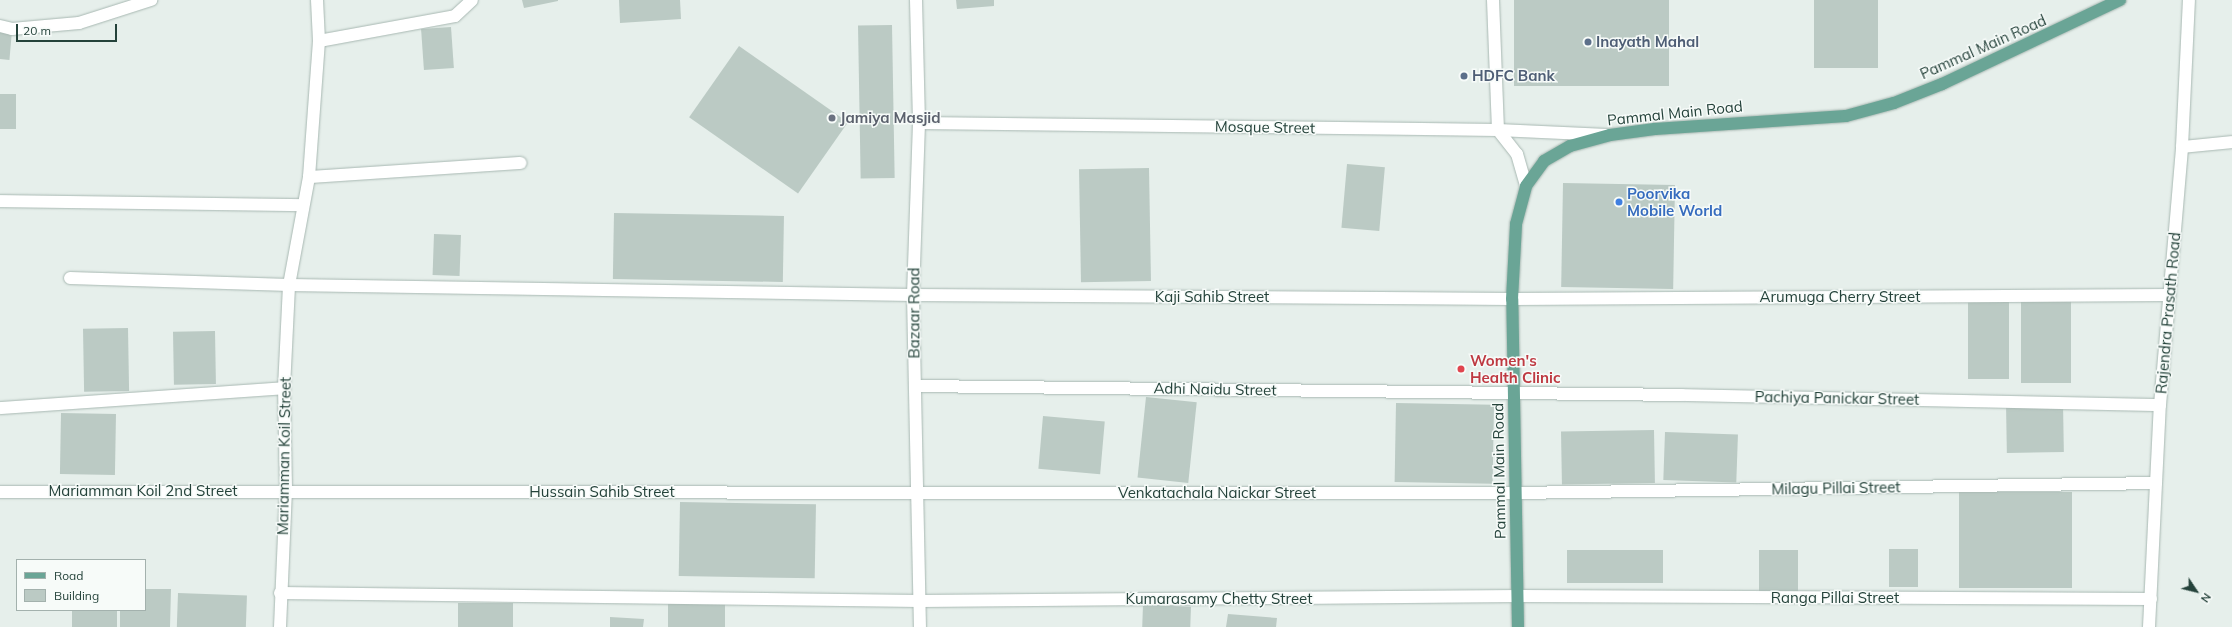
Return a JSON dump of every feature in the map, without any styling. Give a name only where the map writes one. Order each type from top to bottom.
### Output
[{"type":"main road","name":"Pammal Main Road","points":[[1518,627],[1519,596],[1515,493],[1512,299],[1516,224],[1526,186],[1544,161],[1570,146],[1610,135],[1663,128],[1846,116],[1887,105],[1942,84],[2120,0]]},
{"type":"street","points":[[0,26],[12,29],[79,24],[151,0]]},
{"type":"street","name":"Mariamman Koil Street","points":[[280,627],[280,593],[286,490],[284,388],[289,285],[302,205],[309,178],[319,41],[316,0]]},
{"type":"street","points":[[319,41],[455,16],[472,0]]},
{"type":"street","name":"Bazaar Road","points":[[916,0],[919,124],[913,295],[920,627]]},
{"type":"street","points":[[1493,0],[1498,130],[1518,154],[1526,186]]},
{"type":"street","name":"Rajendra Prasath Road","points":[[2149,627],[2160,405],[2182,147],[2189,0]]},
{"type":"street","name":"Mosque Street","points":[[919,124],[1498,130],[1610,135]]},
{"type":"street","points":[[2182,147],[2232,142]]},
{"type":"street","points":[[309,178],[521,163]]},
{"type":"street","points":[[0,201],[302,205]]},
{"type":"street","name":"Kaji Sahib Street","points":[[70,278],[289,285],[913,295],[1512,299]]},
{"type":"street","name":"Arumuga Cherry Street","points":[[1512,299],[2169,295]]},
{"type":"street","name":"Adhi Naidu Street","points":[[915,386],[1514,392]]},
{"type":"street","points":[[0,408],[284,388]]},
{"type":"street","name":"Pachiya Panickar Street","points":[[1514,392],[2160,405]]},
{"type":"street","name":"Milagu Pillai Street","points":[[1515,493],[2156,483]]},
{"type":"street","name":"Hussain Sahib Street","points":[[286,490],[918,493]]},
{"type":"street","name":"Mariamman Koil 2nd Street","points":[[0,492],[286,490]]},
{"type":"street","name":"Venkatachala Naickar Street","points":[[918,493],[1515,493]]},
{"type":"street","name":"Kumarasamy Chetty Street","points":[[280,593],[920,601],[1519,596]]},
{"type":"street","name":"Ranga Pillai Street","points":[[1519,596],[2151,599]]},
{"type":"building","points":[[522,0],[558,0],[558,1],[524,8]]},
{"type":"building","points":[[619,0],[680,0],[681,19],[620,23]]},
{"type":"building","points":[[956,0],[994,0],[994,6],[957,9]]},
{"type":"building","name":"Inayath Mahal","points":[[1514,0],[1669,0],[1669,86],[1514,86]]},
{"type":"building","points":[[1814,0],[1878,0],[1878,68],[1814,68]]},
{"type":"building","points":[[892,25],[895,178],[861,179],[858,26]]},
{"type":"building","points":[[451,27],[454,68],[424,70],[421,29]]},
{"type":"building","points":[[0,30],[12,31],[9,60],[0,59]]},
{"type":"building","points":[[739,46],[848,122],[798,194],[689,117]]},
{"type":"building","points":[[0,94],[16,94],[16,129],[0,129]]},
{"type":"building","points":[[1347,164],[1385,167],[1379,231],[1341,228]]},
{"type":"building","points":[[1149,168],[1151,281],[1081,282],[1079,169]]},
{"type":"building","points":[[1563,183],[1675,185],[1673,289],[1561,287]]},
{"type":"building","points":[[614,213],[784,216],[783,282],[613,279]]},
{"type":"building","points":[[434,234],[461,235],[460,276],[433,275]]},
{"type":"building","points":[[1968,300],[2009,300],[2009,379],[1968,379]]},
{"type":"building","points":[[2021,301],[2071,301],[2071,383],[2021,383]]},
{"type":"building","points":[[128,328],[129,391],[84,392],[83,329]]},
{"type":"building","points":[[215,331],[216,384],[174,385],[173,332]]},
{"type":"building","points":[[1146,397],[1197,402],[1188,483],[1138,478]]},
{"type":"building","points":[[1396,403],[1494,405],[1493,484],[1395,482]]},
{"type":"building","points":[[2063,403],[2064,452],[2007,453],[2006,404]]},
{"type":"building","points":[[61,413],[116,414],[115,475],[60,474]]},
{"type":"building","points":[[1043,416],[1105,421],[1100,474],[1038,469]]},
{"type":"building","points":[[1654,430],[1655,483],[1562,485],[1561,432]]},
{"type":"building","points":[[1665,432],[1738,435],[1736,483],[1663,480]]},
{"type":"building","points":[[1959,492],[2072,492],[2072,588],[1959,588]]},
{"type":"building","points":[[680,502],[816,504],[815,578],[679,576]]},
{"type":"building","points":[[1889,549],[1918,549],[1918,587],[1889,587]]},
{"type":"building","points":[[1567,550],[1663,550],[1663,583],[1567,583]]},
{"type":"building","points":[[1759,550],[1798,550],[1798,594],[1759,594]]},
{"type":"building","points":[[146,589],[171,589],[170,627],[120,627],[120,611],[146,611]]},
{"type":"building","points":[[178,593],[247,595],[246,627],[177,627]]},
{"type":"building","points":[[458,603],[513,603],[513,627],[458,627]]},
{"type":"building","points":[[668,603],[725,603],[725,627],[668,627]]},
{"type":"building","points":[[1143,605],[1191,607],[1190,627],[1142,627]]},
{"type":"building","points":[[72,611],[117,611],[117,627],[72,627]]},
{"type":"building","points":[[1228,614],[1277,618],[1276,627],[1226,627]]},
{"type":"building","points":[[610,617],[644,619],[643,627],[610,627]]},
{"type":"place","name":"Inayath Mahal","points":[[1588,42]]},
{"type":"place","name":"HDFC Bank","points":[[1464,76]]},
{"type":"place","name":"Jamiya Masjid","points":[[832,118]]},
{"type":"place","name":"Poorvika Mobile World","points":[[1619,202]]},
{"type":"place","name":"Women's Health Clinic","points":[[1461,369]]}]
